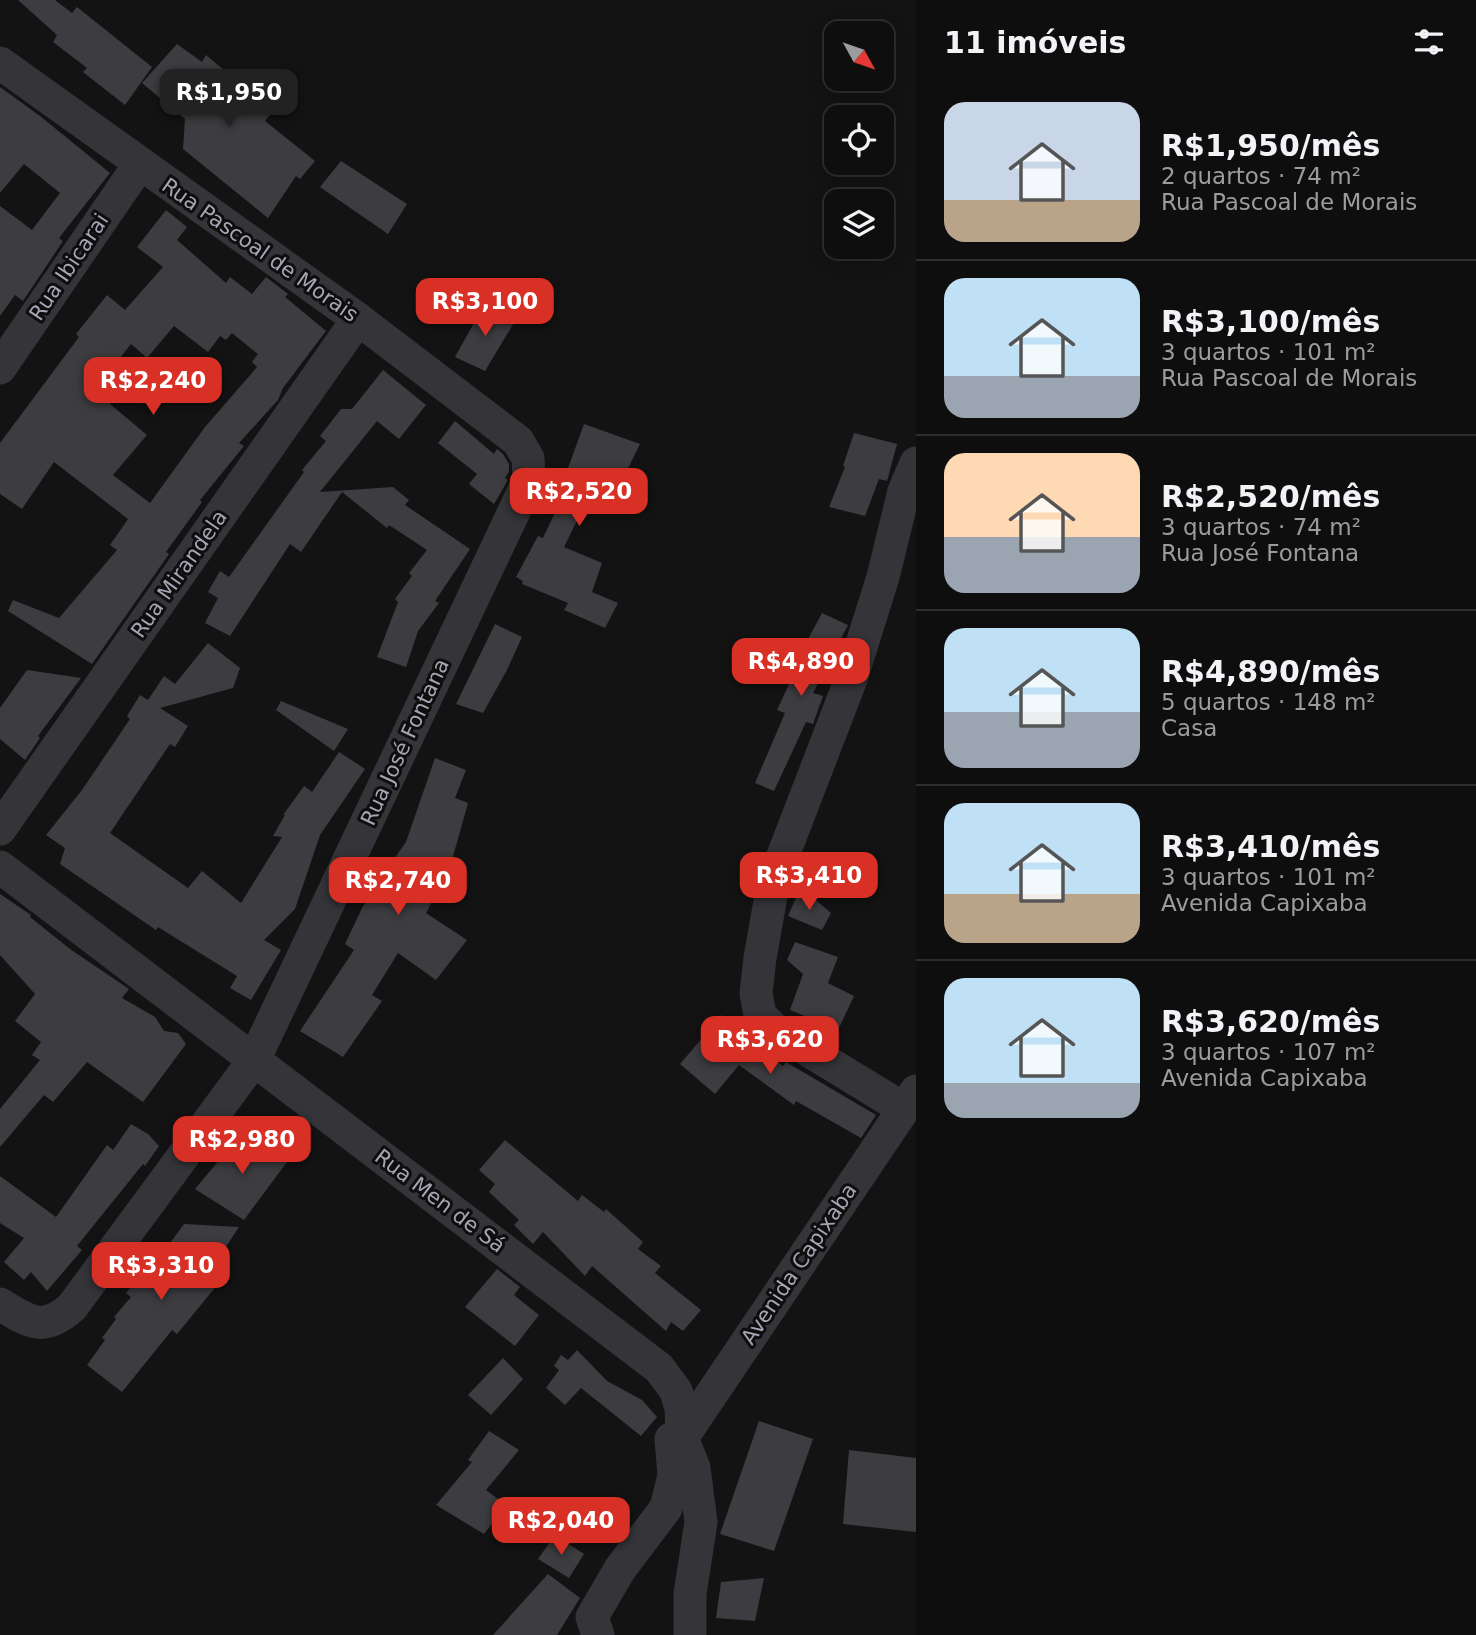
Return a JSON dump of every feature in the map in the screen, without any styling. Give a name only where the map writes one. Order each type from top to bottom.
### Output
[{"type":"street","name":"Rua Pascoal de Morais","points":[[0,63],[139,165],[358,319],[518,441]]},
{"type":"street","name":"Rua Ibicarai","points":[[0,368],[139,165]]},
{"type":"street","name":"Rua Mirandela","points":[[0,829],[358,319]]},
{"type":"street","name":"Rua José Fontana","points":[[13,1312],[40,1323],[56,1321],[72,1307],[254,1060],[529,480],[528,458],[518,441]]},
{"type":"street","points":[[910,1100],[775,1030],[760,1015],[756,993],[774,879],[851,679],[883,577],[904,491],[916,463]]},
{"type":"street","name":"Rua Men de Sá","points":[[0,867],[659,1368],[676,1391],[681,1408],[682,1437],[694,1468],[701,1522],[690,1594],[690,1635]]},
{"type":"street","name":"Avenida Capixaba","points":[[682,1437],[910,1100]]},
{"type":"street","points":[[596,1634],[592,1617],[620,1569],[666,1508],[674,1476],[670,1409],[659,1368]]},
{"type":"building","points":[[18,0],[55,0],[72,13],[77,7],[152,67],[125,105],[83,72],[87,68],[53,42],[57,35]]},
{"type":"building","points":[[177,44],[202,62],[206,55],[273,111],[265,121],[315,161],[300,179],[296,176],[268,218],[183,149],[185,119],[142,83]]},
{"type":"building","points":[[0,87],[110,173],[59,238],[63,241],[23,301],[15,295],[0,316],[0,206],[32,230],[60,193],[24,164],[0,193]]},
{"type":"building","points":[[341,161],[407,204],[388,234],[320,187]]},
{"type":"building","points":[[166,210],[187,227],[177,240],[226,283],[230,277],[252,294],[266,277],[288,294],[285,297],[326,331],[283,388],[278,400],[239,443],[244,446],[200,500],[202,502],[166,552],[169,554],[92,664],[8,611],[13,600],[59,618],[117,550],[110,545],[128,519],[54,462],[22,509],[0,494],[0,443],[79,337],[76,334],[107,295],[125,310],[163,267],[137,247]],"holes":[[[174,326],[208,352],[220,336],[226,340],[232,333],[258,354],[252,362],[257,367],[205,427],[150,503],[113,475],[147,435],[110,404],[112,401],[97,387],[131,344],[147,358]]]},
{"type":"building","points":[[484,305],[515,321],[485,371],[455,357]]},
{"type":"building","points":[[383,370],[426,405],[399,439],[377,421],[320,492],[393,487],[409,500],[405,505],[470,549],[435,601],[439,603],[418,631],[406,667],[377,657],[398,602],[395,599],[412,576],[409,573],[427,550],[389,525],[387,528],[342,492],[301,552],[290,544],[230,636],[205,623],[218,598],[208,592],[220,571],[229,577],[304,472],[302,470],[326,441],[320,436],[341,409],[352,409]]},
{"type":"building","points":[[455,421],[494,454],[497,449],[509,464],[509,472],[505,478],[508,480],[494,504],[469,484],[477,474],[438,443]]},
{"type":"building","points":[[584,424],[640,444],[617,491],[596,482],[564,547],[602,563],[592,592],[618,603],[605,628],[564,610],[568,603],[522,584],[523,581],[516,577],[538,536],[543,538],[573,474],[567,471]]},
{"type":"building","points":[[854,433],[897,444],[887,481],[879,479],[865,516],[829,507],[845,467],[843,466]]},
{"type":"building","points":[[822,613],[848,625],[813,693],[823,696],[813,724],[806,722],[774,791],[755,783],[785,713],[777,710],[803,654],[800,654]]},
{"type":"building","points":[[495,624],[522,637],[483,713],[456,704]]},
{"type":"building","points":[[208,643],[240,668],[233,688],[160,708],[188,726],[175,747],[170,744],[110,833],[188,888],[202,871],[241,903],[282,837],[273,836],[283,815],[304,786],[312,792],[339,752],[365,769],[320,835],[295,909],[264,940],[281,950],[251,1000],[230,988],[237,976],[158,927],[156,930],[60,864],[65,848],[46,835],[82,790],[130,719],[127,716],[140,695],[148,700],[164,676],[175,684]]},
{"type":"building","points":[[27,670],[81,678],[38,736],[40,738],[25,760],[0,739],[0,708]]},
{"type":"building","points":[[281,701],[348,729],[334,751],[276,710]]},
{"type":"building","points":[[435,758],[466,770],[455,798],[468,803],[452,860],[454,861],[426,913],[467,940],[436,980],[398,953],[372,995],[382,1001],[343,1057],[300,1031],[354,950],[345,944],[363,906],[400,862],[394,859],[406,842]]},
{"type":"building","points":[[798,893],[811,896],[831,913],[822,930],[788,916]]},
{"type":"building","points":[[0,894],[31,915],[30,917],[70,949],[129,989],[122,998],[155,1017],[164,1031],[178,1033],[186,1044],[143,1102],[87,1062],[53,1102],[44,1095],[0,1147],[0,1109],[40,1060],[32,1055],[41,1042],[15,1021],[35,994],[0,955]]},
{"type":"building","points":[[795,942],[838,957],[828,983],[854,996],[838,1030],[790,1010],[803,974],[787,960]]},
{"type":"building","points":[[722,1015],[783,1066],[786,1062],[876,1115],[861,1138],[796,1101],[794,1105],[739,1065],[715,1094],[680,1064]]},
{"type":"building","points":[[131,1124],[148,1134],[159,1146],[77,1246],[82,1250],[47,1291],[31,1272],[24,1280],[4,1262],[24,1238],[0,1223],[0,1176],[56,1217],[107,1145],[113,1150]]},
{"type":"building","points":[[241,1134],[287,1162],[244,1220],[195,1189]]},
{"type":"building","points":[[505,1140],[578,1201],[582,1195],[604,1212],[606,1209],[643,1242],[638,1249],[661,1266],[655,1273],[701,1310],[683,1331],[671,1322],[666,1331],[592,1266],[585,1276],[543,1232],[533,1244],[514,1225],[519,1220],[489,1192],[495,1184],[479,1170]]},
{"type":"building","points":[[184,1224],[239,1227],[208,1274],[219,1283],[177,1334],[172,1330],[122,1392],[87,1365],[105,1340],[102,1338],[116,1319],[114,1317],[131,1297],[126,1293],[140,1276],[144,1278]]},
{"type":"building","points":[[497,1269],[520,1287],[514,1295],[539,1315],[515,1346],[465,1307]]},
{"type":"building","points":[[577,1350],[607,1381],[642,1400],[657,1417],[641,1436],[581,1388],[565,1405],[546,1388],[559,1370],[554,1366],[561,1355],[568,1360]]},
{"type":"building","points":[[503,1358],[523,1379],[491,1415],[468,1395]]},
{"type":"building","points":[[759,1421],[813,1439],[774,1551],[720,1534]]},
{"type":"building","points":[[489,1431],[519,1450],[486,1490],[506,1505],[484,1534],[436,1505],[472,1462],[468,1460]]},
{"type":"building","points":[[849,1450],[916,1458],[916,1532],[843,1524]]},
{"type":"building","points":[[555,1535],[584,1554],[569,1578],[538,1559]]},
{"type":"building","points":[[548,1574],[580,1598],[557,1635],[493,1635]]},
{"type":"building","points":[[764,1578],[755,1621],[716,1618],[721,1582]]}]
